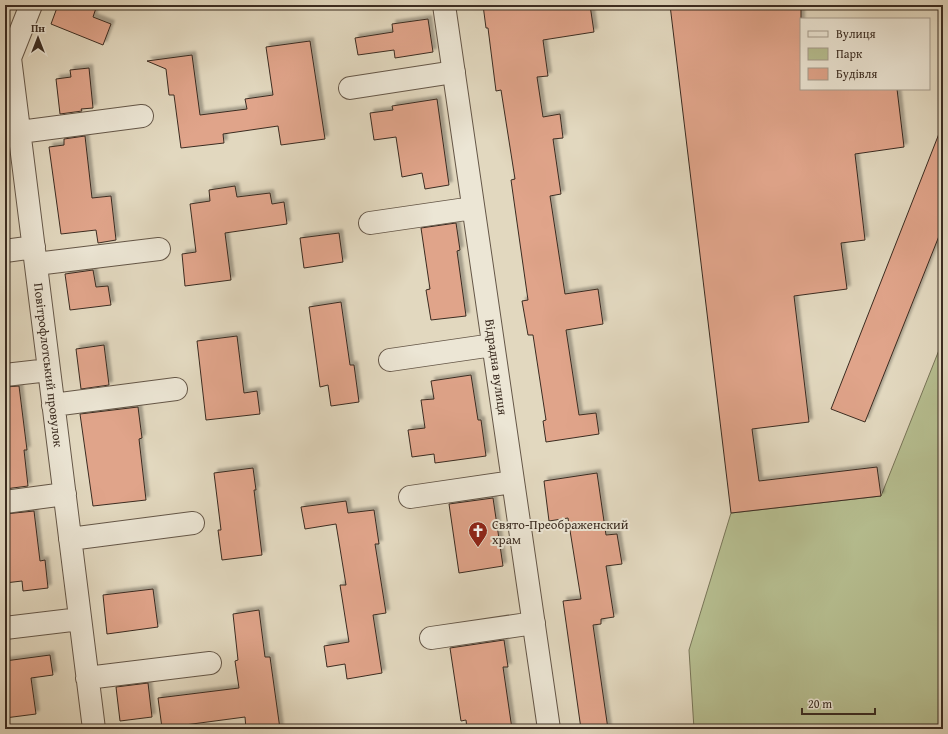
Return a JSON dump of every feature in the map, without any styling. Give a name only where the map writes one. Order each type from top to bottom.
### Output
[{"type":"street","name":"Повітрофлотський провулок","points":[[31,5],[8,58],[20,132],[94,729]]},
{"type":"street","name":"Відрадна вулиця","points":[[444,5],[549,729]]},
{"type":"street","points":[[350,88],[454,72]]},
{"type":"street","points":[[20,132],[142,116]]},
{"type":"street","points":[[370,223],[473,208]]},
{"type":"street","points":[[5,250],[35,256],[159,249]]},
{"type":"street","points":[[390,360],[493,346]]},
{"type":"street","points":[[5,375],[49,370]]},
{"type":"street","points":[[54,405],[176,390]]},
{"type":"street","points":[[410,497],[513,482]]},
{"type":"street","points":[[5,502],[65,494]]},
{"type":"street","points":[[70,538],[193,523]]},
{"type":"street","points":[[5,628],[80,619]]},
{"type":"street","points":[[431,638],[534,623]]},
{"type":"street","points":[[87,678],[210,663]]},
{"type":"green space","points":[[943,340],[943,729],[694,729],[689,650],[731,513],[881,496]]},
{"type":"building","points":[[58,5],[97,5],[93,17],[111,24],[103,45],[51,24]]},
{"type":"building","points":[[483,5],[590,5],[594,32],[543,40],[548,76],[537,77],[543,117],[560,114],[563,138],[553,139],[561,194],[550,196],[565,294],[598,289],[603,324],[566,330],[579,415],[596,413],[599,434],[546,442],[543,421],[546,420],[533,335],[528,335],[522,301],[528,300],[511,180],[515,179],[501,90],[496,91],[488,28],[486,28]]},
{"type":"building","points":[[670,5],[801,5],[800,90],[897,90],[904,147],[855,154],[865,240],[841,243],[847,289],[794,296],[809,422],[752,429],[759,481],[877,467],[881,496],[731,513]]},
{"type":"building","points":[[428,19],[433,52],[395,58],[394,50],[358,55],[355,38],[393,32],[392,24]]},
{"type":"building","points":[[310,41],[325,139],[281,145],[278,126],[223,134],[224,143],[181,148],[174,95],[169,95],[166,69],[147,61],[192,55],[200,115],[247,109],[245,99],[273,95],[266,47]]},
{"type":"building","points":[[89,68],[93,108],[60,114],[56,79],[71,77],[70,70]]},
{"type":"building","points":[[437,99],[449,185],[425,189],[422,173],[402,177],[396,137],[374,140],[370,113],[393,110],[392,106]]},
{"type":"building","points":[[942,126],[943,226],[865,422],[831,409]]},
{"type":"building","points":[[85,136],[92,198],[111,196],[116,240],[98,243],[96,230],[61,234],[49,147],[64,145],[64,139]]},
{"type":"building","points":[[235,186],[237,197],[270,193],[272,204],[284,202],[287,224],[225,233],[231,280],[185,286],[182,254],[196,252],[190,204],[210,201],[209,190]]},
{"type":"building","points":[[456,223],[460,250],[457,251],[466,316],[431,320],[426,290],[430,289],[421,228]]},
{"type":"building","points":[[339,233],[343,262],[304,268],[300,238]]},
{"type":"building","points":[[93,270],[96,287],[108,286],[111,305],[70,310],[65,274]]},
{"type":"building","points":[[341,302],[350,365],[354,365],[359,402],[331,406],[328,385],[320,387],[309,307]]},
{"type":"building","points":[[237,336],[244,393],[257,391],[260,414],[206,420],[197,341]]},
{"type":"building","points":[[104,345],[109,385],[81,389],[76,349]]},
{"type":"building","points":[[471,375],[478,420],[481,420],[486,456],[435,463],[434,454],[412,457],[408,430],[425,428],[421,400],[434,399],[431,381]]},
{"type":"building","points":[[19,386],[27,450],[24,450],[28,486],[5,489],[5,387]]},
{"type":"building","points":[[138,407],[142,438],[139,439],[146,500],[93,506],[80,414]]},
{"type":"building","points":[[253,468],[256,490],[254,490],[262,555],[222,560],[218,530],[221,530],[214,473]]},
{"type":"building","points":[[597,473],[606,535],[617,534],[622,564],[606,566],[614,617],[601,619],[601,624],[593,625],[608,729],[581,729],[563,601],[581,599],[568,518],[549,521],[544,481]]},
{"type":"building","name":"Свято-Преображенский храм","points":[[493,498],[503,566],[459,573],[449,504]]},
{"type":"building","points":[[346,501],[348,513],[374,510],[379,544],[375,544],[386,613],[373,615],[382,673],[347,679],[345,664],[327,667],[324,646],[349,642],[340,585],[346,585],[336,524],[305,529],[301,507]]},
{"type":"building","points":[[34,511],[40,561],[45,560],[48,588],[23,591],[22,581],[5,583],[5,514]]},
{"type":"building","points":[[153,589],[158,627],[107,634],[103,595]]},
{"type":"building","points":[[259,610],[265,657],[270,657],[280,729],[246,729],[245,717],[162,728],[158,698],[239,688],[235,661],[238,660],[233,614]]},
{"type":"building","points":[[504,640],[508,667],[503,667],[512,729],[467,729],[466,720],[461,721],[450,648]]},
{"type":"building","points":[[50,655],[53,675],[31,678],[36,714],[5,718],[5,661]]},
{"type":"building","points":[[148,683],[152,717],[120,721],[116,687]]},
{"type":"place","name":"Свято-Преображенский храм","points":[[478,548]]}]
